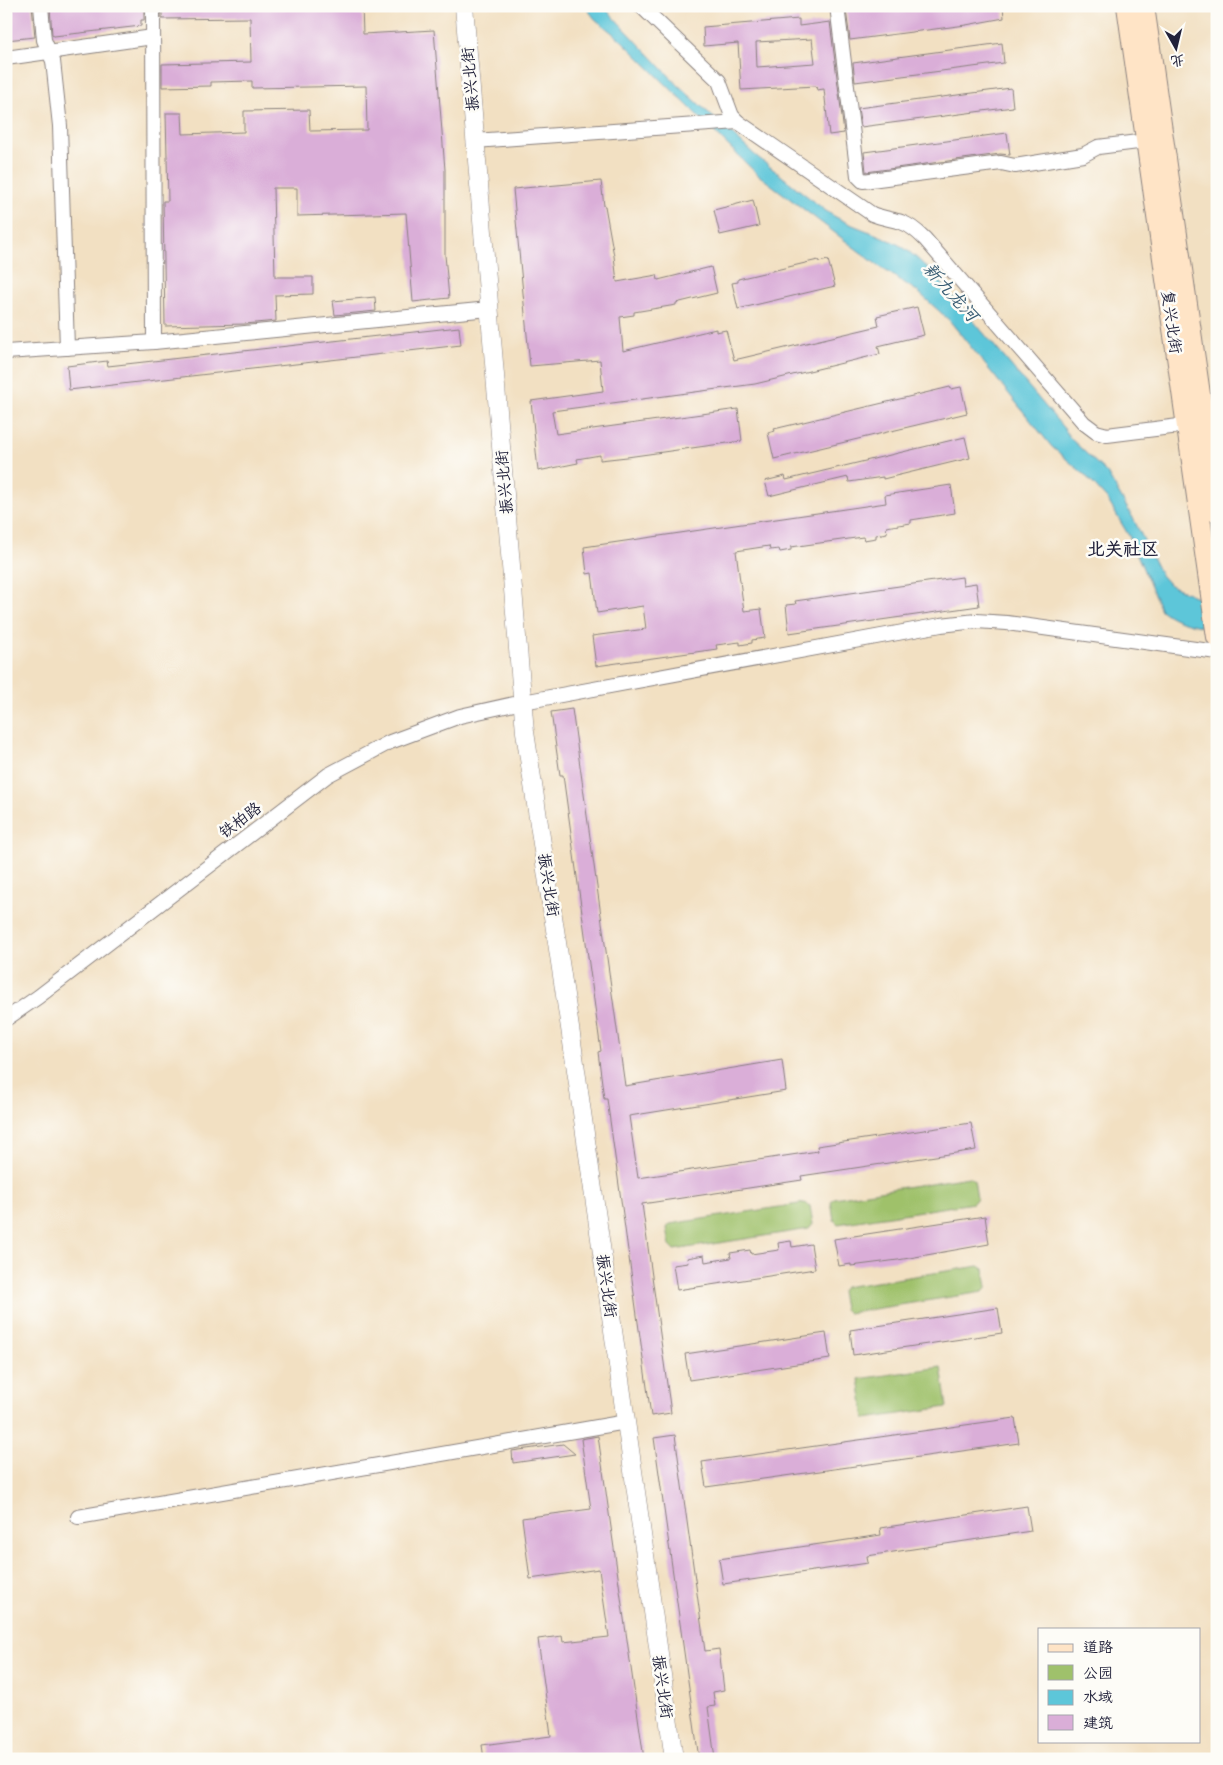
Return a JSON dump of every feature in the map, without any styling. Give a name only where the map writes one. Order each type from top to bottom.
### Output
[{"type":"main road","name":"复兴北街","points":[[1127,6],[1217,637]]},
{"type":"main road","name":"复兴北街","points":[[1144,6],[1217,512]]},
{"type":"street","points":[[41,6],[44,40],[53,61],[60,126],[67,348]]},
{"type":"street","points":[[153,6],[154,342]]},
{"type":"street","name":"振兴北街","points":[[464,6],[525,732],[570,1028],[674,1759]]},
{"type":"street","points":[[641,6],[719,81],[734,123]]},
{"type":"street","points":[[837,6],[858,176],[863,181],[1001,163],[1015,166],[1083,155],[1098,148],[1146,141]]},
{"type":"street","points":[[6,58],[153,37]]},
{"type":"street","points":[[475,141],[734,123],[872,214],[902,223],[914,229],[925,239],[1084,422],[1096,432],[1107,435],[1186,425]]},
{"type":"street","points":[[6,352],[154,342],[489,308]]},
{"type":"street","name":"铁柏路","points":[[6,1019],[328,775],[390,742],[460,716],[523,702],[941,625],[976,621],[1007,622],[1217,652]]},
{"type":"street","points":[[78,1517],[626,1422]]},
{"type":"green space","points":[[969,1177],[974,1180],[977,1198],[973,1203],[838,1224],[834,1220],[831,1202],[834,1198]]},
{"type":"green space","points":[[805,1203],[810,1206],[813,1224],[809,1229],[674,1250],[670,1246],[667,1228],[670,1224]]},
{"type":"green space","points":[[979,1266],[984,1269],[987,1287],[983,1292],[848,1313],[844,1309],[841,1291],[844,1287]]},
{"type":"green space","points":[[941,1367],[947,1407],[865,1419],[859,1379]]},
{"type":"water","points":[[585,6],[603,6],[678,85],[755,155],[826,211],[835,217],[901,246],[925,266],[939,280],[1070,438],[1107,473],[1133,518],[1161,575],[1170,585],[1217,606],[1217,630],[1180,621],[1161,610],[1129,536],[1107,499],[1085,475],[1052,447],[949,320],[917,291],[880,267],[757,174],[621,40],[595,19]]},
{"type":"building","points":[[12,6],[32,6],[35,37],[6,40],[6,10],[13,10]]},
{"type":"building","points":[[50,6],[144,6],[144,20],[141,20],[141,26],[54,36],[52,35]]},
{"type":"building","points":[[162,6],[362,6],[363,34],[434,30],[445,170],[445,255],[449,298],[413,302],[406,213],[297,216],[297,188],[273,188],[275,277],[313,277],[313,294],[275,295],[276,321],[245,324],[165,326],[163,201],[168,201],[166,113],[182,113],[183,134],[244,132],[244,111],[309,110],[310,131],[367,130],[366,86],[252,88],[252,81],[211,82],[211,86],[162,87],[162,64],[251,62],[250,18],[162,19]]},
{"type":"building","points":[[873,6],[1003,6],[1004,18],[966,25],[850,40],[846,10]]},
{"type":"building","points":[[799,19],[799,26],[830,22],[844,133],[829,135],[824,89],[817,90],[816,86],[741,90],[738,43],[704,46],[703,27]],"holes":[[[812,39],[815,63],[757,67],[756,42]]]},
{"type":"building","points":[[1002,43],[1004,63],[855,82],[853,63]]},
{"type":"building","points":[[1011,88],[1013,107],[861,127],[858,108]]},
{"type":"building","points":[[1007,133],[1010,155],[1000,154],[866,172],[864,152]]},
{"type":"building","points":[[601,181],[617,282],[657,275],[658,280],[711,267],[717,293],[676,303],[676,305],[634,312],[634,315],[620,317],[623,351],[716,329],[716,332],[726,330],[734,360],[879,326],[877,316],[917,307],[924,335],[878,346],[880,354],[755,384],[552,411],[556,434],[738,409],[742,441],[600,460],[600,455],[577,459],[578,463],[538,471],[531,401],[603,391],[600,360],[530,366],[513,189]]},
{"type":"building","points":[[753,200],[759,226],[720,235],[714,210]]},
{"type":"building","points":[[818,260],[819,262],[828,260],[835,286],[738,309],[732,283],[738,282],[738,279]]},
{"type":"building","points":[[375,297],[376,311],[335,315],[333,301]]},
{"type":"building","points":[[459,327],[461,345],[69,390],[67,366],[107,361],[108,366]]},
{"type":"building","points":[[950,387],[951,389],[961,387],[967,413],[774,459],[768,433],[775,431],[774,429]]},
{"type":"building","points":[[965,437],[970,458],[883,479],[883,477],[849,482],[848,477],[769,496],[765,481],[785,476],[786,480]]},
{"type":"building","points":[[951,485],[955,513],[911,520],[911,523],[886,527],[887,533],[876,535],[876,538],[864,540],[863,537],[791,547],[791,550],[780,552],[779,549],[770,550],[769,546],[736,551],[744,611],[761,609],[765,638],[752,640],[752,643],[740,645],[740,642],[716,645],[717,649],[596,666],[592,636],[646,629],[643,606],[597,613],[592,573],[587,574],[584,547],[886,503],[885,495]]},
{"type":"building","points":[[962,577],[963,585],[976,583],[979,606],[789,633],[786,605],[796,604],[795,601]]},
{"type":"building","points":[[572,709],[625,1086],[782,1060],[786,1091],[629,1116],[638,1178],[818,1151],[817,1146],[971,1123],[976,1150],[801,1176],[802,1180],[642,1204],[671,1413],[651,1416],[607,1099],[604,1099],[598,1052],[601,1051],[563,775],[560,775],[551,712]]},
{"type":"building","points":[[985,1216],[989,1244],[898,1260],[839,1266],[834,1239]]},
{"type":"building","points":[[791,1241],[792,1247],[811,1244],[815,1269],[677,1290],[673,1265],[688,1263],[687,1258],[704,1255],[705,1262],[731,1258],[730,1253],[750,1250],[751,1254],[779,1250],[778,1243]]},
{"type":"building","points":[[998,1308],[1002,1333],[853,1355],[850,1330]]},
{"type":"building","points":[[826,1333],[830,1359],[689,1380],[685,1354]]},
{"type":"building","points":[[1015,1418],[1019,1443],[706,1487],[702,1462]]},
{"type":"building","points":[[675,1435],[705,1651],[719,1649],[724,1690],[713,1692],[715,1706],[708,1707],[715,1759],[699,1759],[654,1438]]},
{"type":"building","points":[[598,1436],[644,1759],[484,1759],[482,1745],[551,1736],[538,1639],[562,1636],[563,1642],[609,1637],[599,1569],[530,1579],[522,1518],[591,1509],[581,1439]]},
{"type":"building","points":[[563,1444],[575,1454],[513,1463],[512,1451]]},
{"type":"building","points":[[1027,1506],[1031,1531],[867,1556],[868,1563],[723,1584],[719,1559],[881,1535],[880,1528]]},
{"type":"district","name":"北关社区","points":[[1123,549]]},
{"type":"water label","name":"新九龙河","points":[[951,292]]}]
